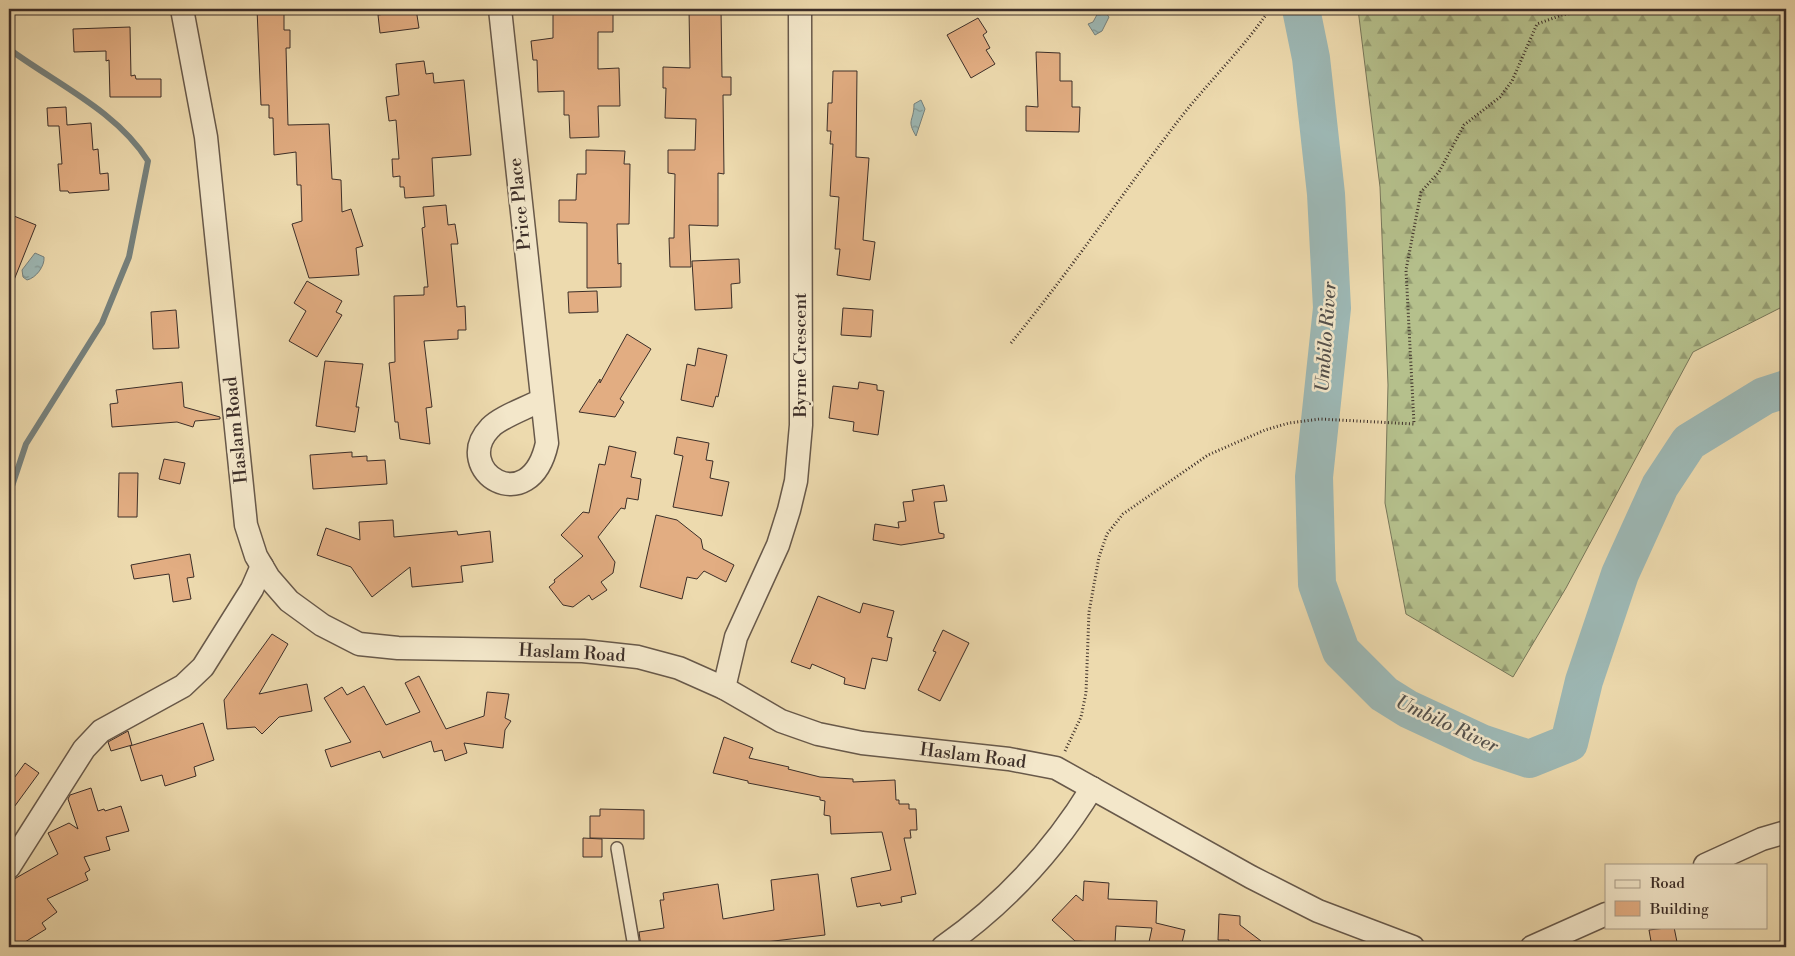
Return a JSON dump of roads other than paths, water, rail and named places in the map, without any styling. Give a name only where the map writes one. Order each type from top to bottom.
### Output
[{"type":"street","name":"Haslam Road","points":[[182,9],[206,137],[246,525],[256,556],[289,601],[322,625],[359,644],[398,648],[583,651],[638,657],[679,668],[724,688],[781,721],[818,734],[862,743],[1009,759],[1056,768],[1251,877],[1318,911],[1413,947]]},
{"type":"street","name":"Price Place","points":[[500,9],[541,400]]},
{"type":"street","name":"Byrne Crescent","points":[[724,688],[736,637],[778,546],[790,510],[796,481],[801,425],[800,9]]},
{"type":"street","points":[[9,867],[84,749],[101,731],[183,686],[203,667],[252,589],[262,566]]},
{"type":"street","points":[[943,947],[994,908],[1031,872],[1071,823],[1092,788]]},
{"type":"street","points":[[1707,864],[1762,839],[1786,832]]},
{"type":"street","points":[[1532,947],[1605,914]]},
{"type":"lane","points":[[617,848],[634,947]]},
{"type":"water","points":[[1099,11],[1105,12],[1109,17],[1102,31],[1095,35],[1088,24],[1093,22]]},
{"type":"water","points":[[921,100],[925,109],[916,136],[911,126],[911,120],[914,104]]},
{"type":"water","points":[[35,253],[44,257],[43,264],[37,274],[27,280],[23,277],[22,270]]},
{"type":"waterway","name":"Umbilo River","points":[[1301,9],[1311,58],[1326,194],[1332,308],[1314,477],[1317,584],[1341,651],[1384,694],[1408,709],[1481,743],[1529,759],[1569,743],[1584,681],[1620,574],[1660,486],[1689,442],[1764,396],[1786,389]]},
{"type":"waterway","points":[[9,49],[103,113],[120,127],[148,161],[129,257],[102,323],[26,444],[9,495]]}]
